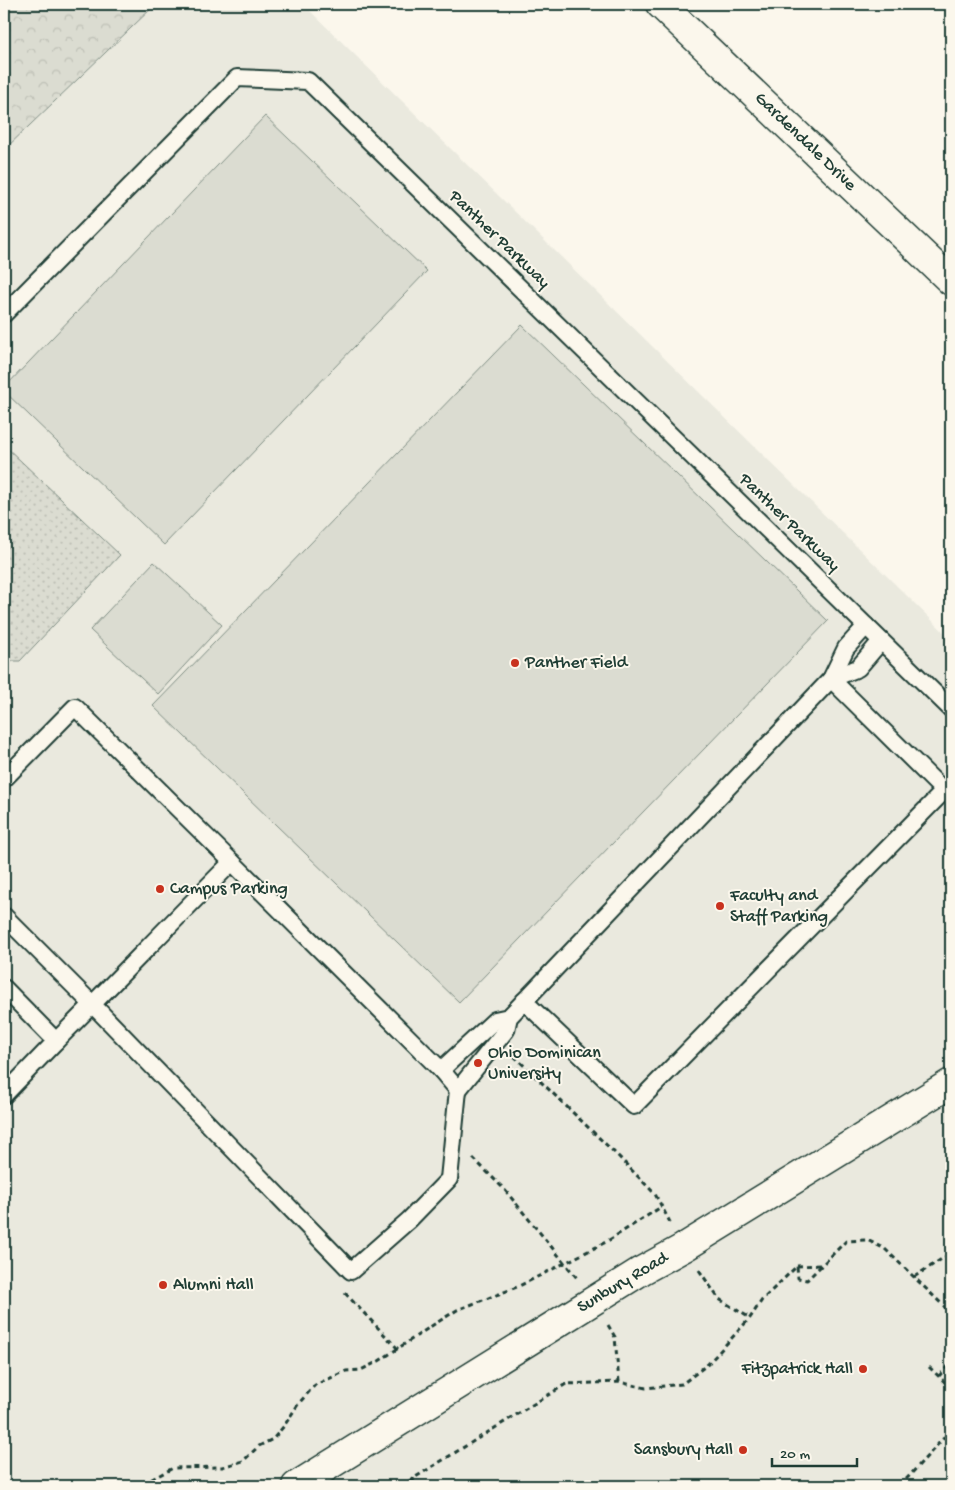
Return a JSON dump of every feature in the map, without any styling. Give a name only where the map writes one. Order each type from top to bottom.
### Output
[{"type":"main road","name":"Gardendale Drive","points":[[660,4],[951,281]]},
{"type":"main road","name":"Sunbury Road","points":[[296,1486],[641,1271],[683,1248],[951,1082]]},
{"type":"lane","name":"Panther Parkway","points":[[4,314],[237,78],[308,81],[951,709]]},
{"type":"lane","points":[[4,916],[351,1271],[409,1220],[448,1179],[458,1090],[506,1030],[509,1017],[831,679],[846,648],[866,626]]},
{"type":"lane","points":[[831,679],[858,668],[881,641]]},
{"type":"lane","points":[[524,1001],[634,1106],[944,791],[831,679]]},
{"type":"lane","points":[[4,779],[75,707],[441,1070],[458,1090]]},
{"type":"lane","points":[[4,1095],[232,862]]},
{"type":"lane","points":[[4,988],[56,1041]]},
{"type":"lane","points":[[441,1070],[495,1020],[509,1017]]},
{"type":"path","points":[[507,1050],[655,1194],[683,1248],[719,1299],[750,1318]]},
{"type":"path","points":[[471,1156],[504,1189],[565,1263]]},
{"type":"path","points":[[146,1486],[152,1479],[173,1468],[222,1467],[243,1461],[259,1446],[273,1439],[299,1403],[315,1385],[346,1371],[361,1370],[379,1361],[457,1310],[517,1287],[565,1263],[606,1242],[661,1206]]},
{"type":"path","points":[[797,1266],[798,1278],[807,1280],[846,1241],[867,1240],[884,1249],[947,1309],[951,1309]]},
{"type":"path","points":[[914,1278],[951,1253]]},
{"type":"path","points":[[400,1486],[566,1384],[619,1382],[646,1388],[682,1384],[708,1364],[750,1318],[762,1300],[797,1266],[822,1265]]},
{"type":"path","points":[[344,1291],[398,1348]]},
{"type":"path","points":[[939,1376],[951,1363]]},
{"type":"path","points":[[929,1367],[951,1388]]},
{"type":"path","points":[[900,1486],[951,1430]]},
{"type":"path","points":[[413,1478],[414,1486]]},
{"type":"shaded area","name":"Ohio Dominican University","points":[[156,4],[303,4],[951,639],[951,1486],[4,1486],[4,150]]},
{"type":"green space","points":[[4,4],[156,4],[4,150]]},
{"type":"green space","points":[[265,116],[427,271],[164,545],[4,391],[4,388]]},
{"type":"green space","points":[[522,325],[828,621],[459,1002],[153,706]]},
{"type":"green space","points":[[4,445],[120,555],[20,661],[8,661],[4,677]]},
{"type":"green space","points":[[154,562],[222,625],[158,694],[90,630]]},
{"type":"place","name":"Panther Field","points":[[515,663]]},
{"type":"place","name":"Campus Parking","points":[[160,889]]},
{"type":"place","name":"Faculty and Staff Parking","points":[[720,906]]},
{"type":"place","name":"Ohio Dominican University","points":[[478,1063]]},
{"type":"place","name":"Alumni Hall","points":[[163,1285]]},
{"type":"place","name":"Fitzpatrick Hall","points":[[863,1369]]},
{"type":"place","name":"Sansbury Hall","points":[[743,1450]]}]
